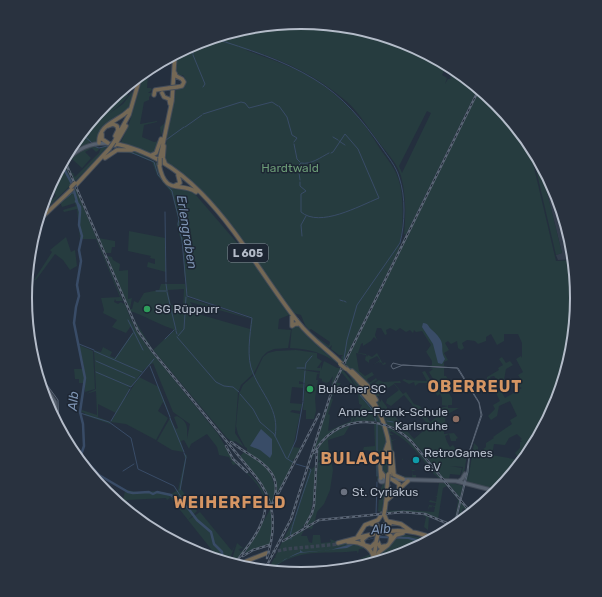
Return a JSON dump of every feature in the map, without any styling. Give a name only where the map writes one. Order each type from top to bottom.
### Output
[{"type":"highway","points":[[174,61],[172,93],[159,164],[163,176],[170,185],[177,188],[190,189],[198,194]]},
{"type":"highway","points":[[159,158],[174,83],[175,61]]},
{"type":"highway","points":[[154,95],[155,90],[182,86],[184,84],[182,79],[176,76],[174,72]]},
{"type":"highway","points":[[174,83],[179,78]]},
{"type":"highway","points":[[123,148],[120,143],[120,138],[138,84]]},
{"type":"highway","points":[[115,136],[129,110],[136,86]]},
{"type":"highway","points":[[162,93],[165,98],[169,100],[170,104]]},
{"type":"highway","points":[[165,98],[169,97],[172,93]]},
{"type":"highway","points":[[76,184],[113,143],[132,106]]},
{"type":"highway","points":[[100,144],[100,135],[108,124],[122,117],[129,110]]},
{"type":"highway","points":[[100,144],[102,133],[109,125],[114,124],[118,128],[113,143]]},
{"type":"highway","points":[[166,127],[162,156],[168,165]]},
{"type":"highway","points":[[102,133],[102,139],[137,151],[160,162],[178,174],[180,183],[177,186],[172,185],[164,176],[159,164]]},
{"type":"highway","points":[[113,143],[123,148],[154,155],[163,137]]},
{"type":"highway","points":[[113,143],[120,138]]},
{"type":"highway","points":[[47,210],[97,164],[117,150],[123,148],[137,151]]},
{"type":"highway","points":[[97,164],[108,149]]},
{"type":"highway","name":"L 605","points":[[150,155],[168,165],[198,192],[226,222],[253,258],[291,314]]},
{"type":"highway","name":"L 605","points":[[178,174],[198,194],[240,242],[291,314]]},
{"type":"highway","points":[[46,213],[58,200]]},
{"type":"highway","points":[[298,322],[292,326],[291,314],[299,315],[296,317],[298,322],[311,338],[346,368],[364,389],[378,409],[384,425],[388,443],[388,467]]},
{"type":"highway","points":[[346,368],[357,375],[368,387],[387,432],[392,451],[394,475],[401,479],[401,487]]},
{"type":"highway","points":[[375,558],[390,477],[390,454],[387,432]]},
{"type":"highway","points":[[383,479],[380,466],[388,443]]},
{"type":"highway","points":[[383,479],[380,472],[383,461],[387,461],[390,477]]},
{"type":"highway","points":[[380,472],[383,476],[390,477],[399,484],[399,489],[392,493],[388,488]]},
{"type":"highway","points":[[386,501],[408,481]]},
{"type":"highway","points":[[384,509],[388,488]]},
{"type":"highway","points":[[383,514],[386,521],[400,526],[399,529],[395,531]]},
{"type":"highway","points":[[383,514],[378,520],[365,526],[361,534],[355,540],[338,544],[347,542],[355,540],[369,534],[395,531],[415,533]]},
{"type":"highway","points":[[369,524],[376,524],[380,530]]},
{"type":"highway","points":[[369,524],[366,526],[365,530],[369,534]]},
{"type":"highway","points":[[380,530],[384,524],[401,524],[415,533],[426,537]]},
{"type":"highway","points":[[385,532],[392,536],[403,532]]},
{"type":"highway","points":[[347,542],[369,534],[385,532],[403,532],[426,537]]},
{"type":"highway","points":[[369,534],[362,539],[362,543],[372,552],[373,558]]},
{"type":"highway","points":[[376,558],[378,553],[389,544],[392,536]]},
{"type":"highway","points":[[355,540],[366,546],[372,547],[377,542]]},
{"type":"highway","points":[[377,542],[381,548],[389,544]]},
{"type":"highway","points":[[242,562],[266,552]]},
{"type":"main road","points":[[74,154],[93,145],[113,143]]},
{"type":"main road","points":[[100,144],[113,143]]},
{"type":"main road","points":[[48,390],[55,402],[57,414]]},
{"type":"main road","points":[[457,481],[462,480],[465,474]]},
{"type":"main road","points":[[383,479],[390,477],[408,481],[459,483],[491,490]]},
{"type":"main road","points":[[401,479],[457,481],[491,490]]},
{"type":"main road","points":[[466,479],[470,484]]},
{"type":"shaded area","points":[[545,183],[556,212],[567,259],[558,260],[556,255],[562,253]]},
{"type":"green space","name":"Hardtwald","points":[[301,29],[336,31],[388,43],[420,57],[444,70],[442,75],[447,78],[445,84],[448,79],[452,79],[450,78],[452,75],[475,93],[406,235],[404,234],[405,198],[403,183],[399,171],[355,110],[335,92],[299,69],[273,58],[247,49],[246,50],[298,71],[314,79],[332,92],[350,108],[365,126],[398,178],[403,211],[400,247],[343,363],[341,357],[343,355],[339,355],[331,349],[332,345],[329,348],[310,332],[329,346],[330,342],[311,329],[309,330],[301,315],[293,313],[240,237],[180,173],[167,163],[164,154],[176,90],[185,87],[185,79],[183,75],[178,77],[176,73],[176,60],[214,43],[231,38],[266,31]],"holes":[[[427,111],[431,113],[402,173],[399,166]]]},
{"type":"green space","points":[[148,76],[147,88],[151,88],[152,90],[148,93],[153,93],[149,97],[149,100],[144,102],[140,124],[157,121],[144,125],[142,137],[154,142],[159,141],[161,135],[160,127],[165,123],[158,145],[156,145],[156,152],[152,155],[121,142],[129,124],[142,81]]},
{"type":"green space","points":[[132,92],[133,93],[128,109],[121,117],[112,120],[107,125],[98,142],[89,142],[90,144],[73,155],[87,134],[110,108],[127,93],[128,96],[110,113],[123,104]]},
{"type":"green space","points":[[477,95],[492,108],[515,134],[533,162],[556,261],[568,260],[570,281],[570,316],[568,334],[561,368],[550,402],[543,418],[518,458],[515,453],[520,448],[520,442],[522,442],[520,440],[522,439],[517,434],[509,438],[505,445],[494,444],[492,455],[517,460],[493,488],[470,483],[467,481],[466,478],[471,449],[468,481],[474,443],[478,447],[478,450],[482,450],[486,447],[486,443],[512,424],[510,420],[517,416],[510,401],[499,406],[497,416],[491,420],[488,416],[495,409],[493,405],[500,401],[495,391],[501,391],[505,398],[522,388],[518,386],[522,381],[518,375],[523,372],[516,359],[521,356],[522,358],[522,343],[518,334],[504,334],[504,341],[497,345],[491,334],[486,337],[486,341],[478,344],[475,341],[467,340],[462,343],[464,348],[461,350],[458,348],[457,341],[451,344],[448,341],[445,343],[449,350],[444,353],[448,360],[444,362],[444,366],[428,366],[432,365],[432,361],[426,352],[431,345],[422,331],[416,332],[414,330],[413,333],[410,330],[406,332],[400,328],[396,331],[390,328],[386,330],[387,334],[385,335],[381,328],[377,328],[375,335],[377,340],[374,337],[363,346],[363,343],[361,344],[358,353],[366,354],[367,357],[368,355],[372,357],[377,353],[383,364],[385,362],[386,364],[383,365],[381,362],[379,363],[380,361],[373,365],[380,360],[377,356],[369,360],[369,363],[365,360],[366,355],[356,353],[359,371],[365,376],[372,372],[374,375],[367,379],[369,383],[376,378],[377,380],[361,390],[358,390],[346,370],[363,388],[365,386],[353,371],[344,364]]},
{"type":"green space","points":[[97,146],[99,150],[96,152],[92,148],[85,152],[91,158],[77,174],[82,168],[72,159],[70,160],[72,158],[84,149]]},
{"type":"green space","points":[[108,146],[92,165],[74,182],[67,165],[68,163],[75,177],[99,153],[101,147]]},
{"type":"green space","points":[[132,150],[157,163],[169,186],[173,189],[187,190],[195,194],[251,259],[291,316],[291,318],[289,315],[279,319],[278,329],[291,330],[288,348],[274,349],[267,352],[262,357],[254,373],[241,385],[238,393],[235,433],[244,447],[235,441],[233,442],[241,448],[227,438],[153,350],[173,331],[175,333],[173,329],[129,311],[152,349],[144,339],[126,306],[76,186],[98,238],[115,241],[115,247],[112,247],[111,253],[105,253],[110,267],[107,256],[112,257],[113,260],[120,264],[119,271],[128,270],[128,299],[132,298],[130,309],[132,309],[134,301],[138,303],[144,293],[159,290],[161,284],[185,284],[187,292],[184,273],[184,252],[177,226],[178,219],[173,198],[170,191],[157,175],[152,162],[134,154],[121,152]],"holes":[[[184,289],[183,308],[171,305],[168,290]],[[188,296],[251,317],[252,319],[189,298]],[[190,302],[251,319],[250,329],[198,314]]]},
{"type":"green space","points":[[535,166],[545,183],[562,253],[556,255]]},
{"type":"green space","points":[[66,167],[123,301],[116,301],[115,299],[114,302],[118,304],[121,302],[124,304],[124,302],[132,321],[129,317],[145,344],[218,434],[233,459],[231,461],[229,457],[219,455],[217,447],[207,434],[191,444],[189,449],[184,440],[181,441],[184,452],[172,450],[157,441],[170,418],[176,429],[178,428],[174,417],[177,416],[184,421],[187,439],[190,424],[173,412],[153,363],[143,371],[131,388],[128,387],[130,389],[125,399],[139,377],[159,387],[171,417],[163,402],[158,411],[168,418],[156,440],[126,424],[111,422],[110,424],[84,415],[85,413],[81,412],[82,410],[97,415],[96,391],[86,394],[96,389],[94,350],[101,352],[103,347],[112,352],[110,356],[115,358],[133,332],[131,326],[126,333],[112,327],[117,320],[103,313],[104,310],[101,298],[120,297],[96,239],[80,239],[77,209],[64,212],[63,210],[76,206],[75,203],[62,207],[60,202],[75,188],[73,183],[48,208],[49,202],[56,196],[54,191]],"holes":[[[98,404],[116,413],[111,422],[98,417]]]},
{"type":"green space","points":[[129,231],[165,238],[166,272],[147,267],[148,262],[155,264],[155,259],[150,258],[151,256],[128,251]]},
{"type":"green space","points":[[66,237],[71,252],[75,250],[77,266],[70,270],[63,260],[55,254],[36,280],[34,280],[52,252],[50,250]]},
{"type":"green space","points":[[297,325],[339,365],[316,352],[290,348],[292,326]]},
{"type":"green space","points":[[79,345],[93,351],[95,389],[85,392],[85,383],[79,383],[79,379],[75,379],[74,369],[83,369],[84,367]]},
{"type":"green space","points":[[296,350],[317,353],[317,358],[322,361],[317,368],[320,368],[321,364],[321,370],[324,361],[337,368],[341,368],[331,387],[333,376],[329,382],[326,383],[319,378],[320,373],[317,374],[316,380],[318,380],[315,398],[316,411],[314,419],[306,419],[306,410],[303,410],[305,383],[299,381],[299,384],[303,384],[303,388],[292,387],[290,403],[302,404],[300,411],[292,410],[290,412],[300,414],[293,447],[301,448],[295,459],[293,459],[294,462],[272,506],[261,482],[240,456],[244,452],[262,463],[245,451],[247,452],[247,448],[238,434],[236,426],[239,394],[243,385],[255,374],[263,357],[268,353]],"holes":[[[298,369],[320,371],[320,373]],[[266,467],[270,472],[275,484],[276,492],[272,477]]]},
{"type":"green space","points":[[502,357],[506,363],[510,361],[513,365],[506,369],[504,380],[499,383],[494,376],[490,377],[496,388],[494,389],[487,383],[487,377],[499,370],[498,368],[503,365],[499,359]]},
{"type":"green space","points":[[428,368],[444,368],[444,376],[446,376],[449,381],[446,383],[449,386],[447,390],[452,398],[452,405],[448,406],[440,405],[442,405],[442,398],[440,394],[437,396],[435,391],[437,389],[434,384],[429,383],[430,387],[428,388],[426,384],[428,383],[419,383],[415,386],[414,382],[409,384],[402,380],[427,381],[422,372],[425,371],[431,381],[435,382],[429,372],[433,369]]},
{"type":"green space","points":[[342,369],[351,380],[357,391],[342,373],[340,374],[337,383],[341,383],[331,398],[333,399],[328,414],[330,415],[328,431],[351,421],[351,416],[353,417],[352,415],[356,414],[352,423],[336,430],[324,439],[308,466],[330,396]]},
{"type":"green space","points":[[379,380],[383,382],[400,381],[401,383],[394,383],[403,394],[406,392],[414,404],[420,406],[430,422],[438,416],[440,408],[448,406],[448,408],[459,408],[446,415],[445,421],[447,425],[445,426],[444,434],[454,433],[458,438],[456,441],[451,441],[449,434],[445,436],[450,447],[453,445],[460,456],[467,454],[463,481],[460,480],[463,467],[450,466],[462,468],[460,475],[450,474],[449,479],[444,479],[412,440],[404,433],[386,424],[369,386],[372,385],[380,396],[377,396],[381,402],[381,399],[387,407],[387,411],[394,418],[388,408],[414,439],[429,426],[404,395],[391,406],[386,403],[387,399],[399,390],[394,384],[388,388],[386,385],[378,390],[373,384]]},
{"type":"green space","points":[[361,392],[375,407],[382,423],[375,421],[353,422],[362,405],[359,404],[358,393]]},
{"type":"green space","points":[[374,423],[383,424],[387,449],[387,476],[384,479],[381,476],[382,461],[380,478],[377,480],[374,451],[363,450],[364,447],[375,446]]},
{"type":"green space","points":[[350,425],[344,435],[328,440],[329,453],[317,462],[317,451],[323,441],[336,431]]},
{"type":"green space","points":[[386,425],[408,440],[443,479],[433,479],[438,478],[432,473],[418,454],[408,443],[391,431],[390,433],[394,435],[390,435],[392,440],[397,439],[392,441],[396,468],[395,474],[412,477],[413,471],[413,475],[416,475],[416,478],[398,478],[394,475],[395,477],[391,477],[391,444]]},
{"type":"green space","points":[[184,454],[187,455],[181,489],[197,511],[188,520],[169,496],[170,498],[167,500],[166,498],[127,500],[124,502],[123,501],[125,491],[127,491],[124,489],[136,492],[128,492],[132,493],[157,491],[171,494],[178,490],[185,459]]},
{"type":"green space","points":[[330,454],[333,470],[330,490],[324,504],[317,512],[315,521],[303,529],[309,519],[313,509],[315,486],[308,519],[299,531],[283,540],[294,519],[310,468],[312,469],[316,465],[316,480],[318,463]]},
{"type":"green space","points":[[234,460],[254,479],[260,486],[265,496],[265,505],[259,488],[246,472],[236,464],[233,465],[231,462]]},
{"type":"green space","points":[[386,480],[382,511],[409,510],[434,512],[435,507],[432,506],[431,508],[430,506],[428,510],[429,505],[435,506],[436,503],[429,502],[430,500],[436,502],[437,497],[435,497],[437,496],[439,483],[446,483],[460,500],[456,519],[458,500],[447,486],[443,488],[438,519],[429,516],[434,518],[429,517],[428,530],[424,527],[426,517],[415,513],[401,512],[378,514],[380,512],[378,511],[380,492],[382,485]]},
{"type":"green space","points":[[448,483],[463,486],[460,498]]},
{"type":"green space","points":[[461,501],[468,509],[467,511],[463,508],[461,515],[458,517]]},
{"type":"green space","points":[[271,508],[273,527],[270,544],[245,553]]},
{"type":"green space","points":[[200,512],[232,551],[235,545],[231,556],[230,554],[232,559],[215,554],[188,520]]},
{"type":"green space","points":[[263,516],[259,528],[253,538],[236,560],[234,560],[233,556],[237,543],[243,548],[239,549],[241,551],[238,549],[241,552],[253,537]]},
{"type":"green space","points":[[314,523],[312,529],[306,528]]},
{"type":"green space","points":[[304,529],[301,536],[307,536],[309,542],[312,543],[313,535],[320,535],[321,543],[331,542],[330,539],[338,542],[339,545],[352,543],[363,545],[367,548],[370,552],[366,548],[359,549],[358,554],[357,551],[306,554],[286,560],[276,566],[271,564],[274,558],[276,558],[275,557],[282,542]]},
{"type":"green space","points":[[401,534],[423,538],[378,557],[385,546]]},
{"type":"green space","points":[[371,554],[372,559],[367,560],[365,557],[362,561],[361,558]]},
{"type":"water","points":[[423,323],[427,324],[442,343],[442,352],[445,359],[442,364],[438,363],[433,344],[422,327]]},
{"type":"water","points":[[261,429],[272,439],[272,454],[270,458],[260,450],[250,446]]},
{"type":"water","points":[[380,536],[409,537],[420,540],[417,541],[408,539],[375,538],[359,542]]},
{"type":"water","points":[[359,542],[347,548],[331,550]]},
{"type":"water","points":[[300,550],[303,552],[324,550],[300,553],[289,558],[300,552]]},
{"type":"waterway","points":[[221,41],[290,66],[314,79],[334,93],[360,119],[375,138],[398,173],[404,201],[403,227],[400,243],[357,305],[347,340],[344,359],[346,363]]},
{"type":"waterway","points":[[193,55],[205,84],[203,87]]},
{"type":"waterway","points":[[203,114],[241,102],[245,103],[249,108],[272,102],[278,106]]},
{"type":"waterway","points":[[279,106],[287,117],[292,135],[297,138],[294,142]]},
{"type":"waterway","points":[[185,127],[202,115]]},
{"type":"waterway","points":[[166,140],[184,127]]},
{"type":"waterway","points":[[300,182],[300,186],[306,191],[301,194],[301,212],[318,218],[340,214],[379,198],[358,149],[345,134],[331,153]]},
{"type":"waterway","name":"Erlengraben","points":[[85,137],[92,143]]},
{"type":"waterway","points":[[333,137],[338,140]]},
{"type":"waterway","points":[[339,141],[345,145]]},
{"type":"waterway","points":[[294,144],[297,159],[300,162]]},
{"type":"waterway","name":"Erlengraben","points":[[94,146],[99,148],[107,146],[118,149]]},
{"type":"waterway","points":[[130,152],[154,162],[158,175],[172,191],[179,219],[178,224],[182,240],[187,296],[252,318],[249,346],[251,367],[273,410],[276,427],[275,436]]},
{"type":"waterway","points":[[300,180],[298,166],[301,163],[312,162],[329,153]]},
{"type":"waterway","name":"Alb","points":[[65,170],[72,184],[80,212],[79,225],[82,236],[79,250],[81,261],[77,285],[79,296],[74,323],[85,378],[80,412],[83,424],[84,446],[81,454]]},
{"type":"waterway","points":[[65,199],[71,194]]},
{"type":"waterway","name":"Alb","points":[[76,201],[80,207],[80,211]]},
{"type":"waterway","points":[[165,212],[166,282]]},
{"type":"waterway","points":[[302,236],[301,225],[306,216]]},
{"type":"waterway","points":[[166,284],[167,291]]},
{"type":"waterway","points":[[156,291],[166,291]]},
{"type":"waterway","points":[[167,292],[176,330]]},
{"type":"waterway","points":[[178,336],[184,329],[186,297]]},
{"type":"waterway","points":[[128,320],[143,350]]},
{"type":"waterway","points":[[165,339],[174,330]]},
{"type":"waterway","points":[[115,359],[133,333]]},
{"type":"waterway","points":[[177,337],[216,382],[224,386],[233,387],[239,392]]},
{"type":"waterway","points":[[79,344],[94,350]]},
{"type":"waterway","points":[[94,351],[142,372]]},
{"type":"waterway","points":[[305,369],[306,363],[312,356]]},
{"type":"waterway","points":[[96,372],[131,387],[154,359]]},
{"type":"waterway","points":[[96,361],[135,378]]},
{"type":"waterway","points":[[150,366],[170,417]]},
{"type":"waterway","points":[[297,368],[304,368]]},
{"type":"waterway","points":[[304,383],[305,371]]},
{"type":"waterway","points":[[303,401],[304,384]]},
{"type":"waterway","points":[[111,421],[130,389]]},
{"type":"waterway","points":[[240,394],[253,409],[260,422],[274,434],[286,458],[294,463]]},
{"type":"waterway","points":[[360,395],[371,408],[376,421]]},
{"type":"waterway","points":[[288,458],[296,440],[303,402]]},
{"type":"waterway","points":[[80,413],[109,422],[131,438],[138,469],[174,486],[188,508]]},
{"type":"waterway","points":[[170,418],[184,452]]},
{"type":"waterway","points":[[387,421],[393,422]]},
{"type":"waterway","points":[[377,423],[377,476]]},
{"type":"waterway","points":[[180,490],[186,457],[184,453]]},
{"type":"waterway","name":"Alb","points":[[84,458],[99,475],[128,492],[149,492],[153,494],[157,492],[171,495],[188,508],[197,520],[211,532],[214,544],[222,552],[222,556]]},
{"type":"waterway","points":[[123,471],[134,464]]},
{"type":"waterway","points":[[296,464],[306,467]]},
{"type":"waterway","points":[[290,537],[295,516],[311,470],[309,468]]},
{"type":"waterway","name":"Alb","points":[[107,480],[111,482]]},
{"type":"waterway","points":[[376,515],[377,482]]},
{"type":"tunnel","points":[[267,553],[287,549],[339,544]]},
{"type":"tram line","points":[[393,363],[403,365],[393,369],[391,366],[393,363]]},
{"type":"tram line","points":[[403,365],[439,367]]},
{"type":"tram line","points":[[403,365],[439,367]]},
{"type":"tram line","points":[[439,367],[457,368],[479,403],[481,415],[470,449],[467,471],[455,520]]},
{"type":"tram line","points":[[439,367],[458,368],[479,402],[482,415],[470,450],[468,472],[457,519]]},
{"type":"tram line","points":[[45,382],[58,400],[59,417]]},
{"type":"railway","points":[[267,566],[291,519],[334,384],[477,94]]},
{"type":"railway","points":[[67,166],[138,331],[153,352],[263,486],[271,506],[273,526],[267,558]]},
{"type":"railway","points":[[276,498],[319,414]]},
{"type":"railway","points":[[314,453],[333,431],[346,425],[359,422],[372,422],[386,425],[411,441],[468,509]]},
{"type":"railway","points":[[231,442],[259,460],[272,474],[276,483],[275,494],[271,507]]},
{"type":"railway","points":[[226,446],[233,459],[247,472]]},
{"type":"railway","points":[[305,526],[312,513],[314,505],[317,451]]},
{"type":"railway","points":[[237,560],[256,534],[264,516],[265,498]]},
{"type":"railway","points":[[283,541],[319,520],[403,512],[425,514],[449,524]]},
{"type":"railway","points":[[243,556],[253,550],[269,545]]},
{"type":"place","name":"SG Rüppurr","points":[[147,309]]},
{"type":"place","name":"Bulacher SC","points":[[310,389]]},
{"type":"place","name":"Anne-Frank-Schule Karlsruhe","points":[[456,419]]},
{"type":"place","name":"RetroGames e.V","points":[[416,460]]},
{"type":"place","name":"St. Cyriakus","points":[[344,492]]},
{"type":"district","name":"OBERREUT","points":[[475,386]]},
{"type":"district","name":"BULACH","points":[[357,458]]},
{"type":"district","name":"WEIHERFELD","points":[[230,502]]}]
